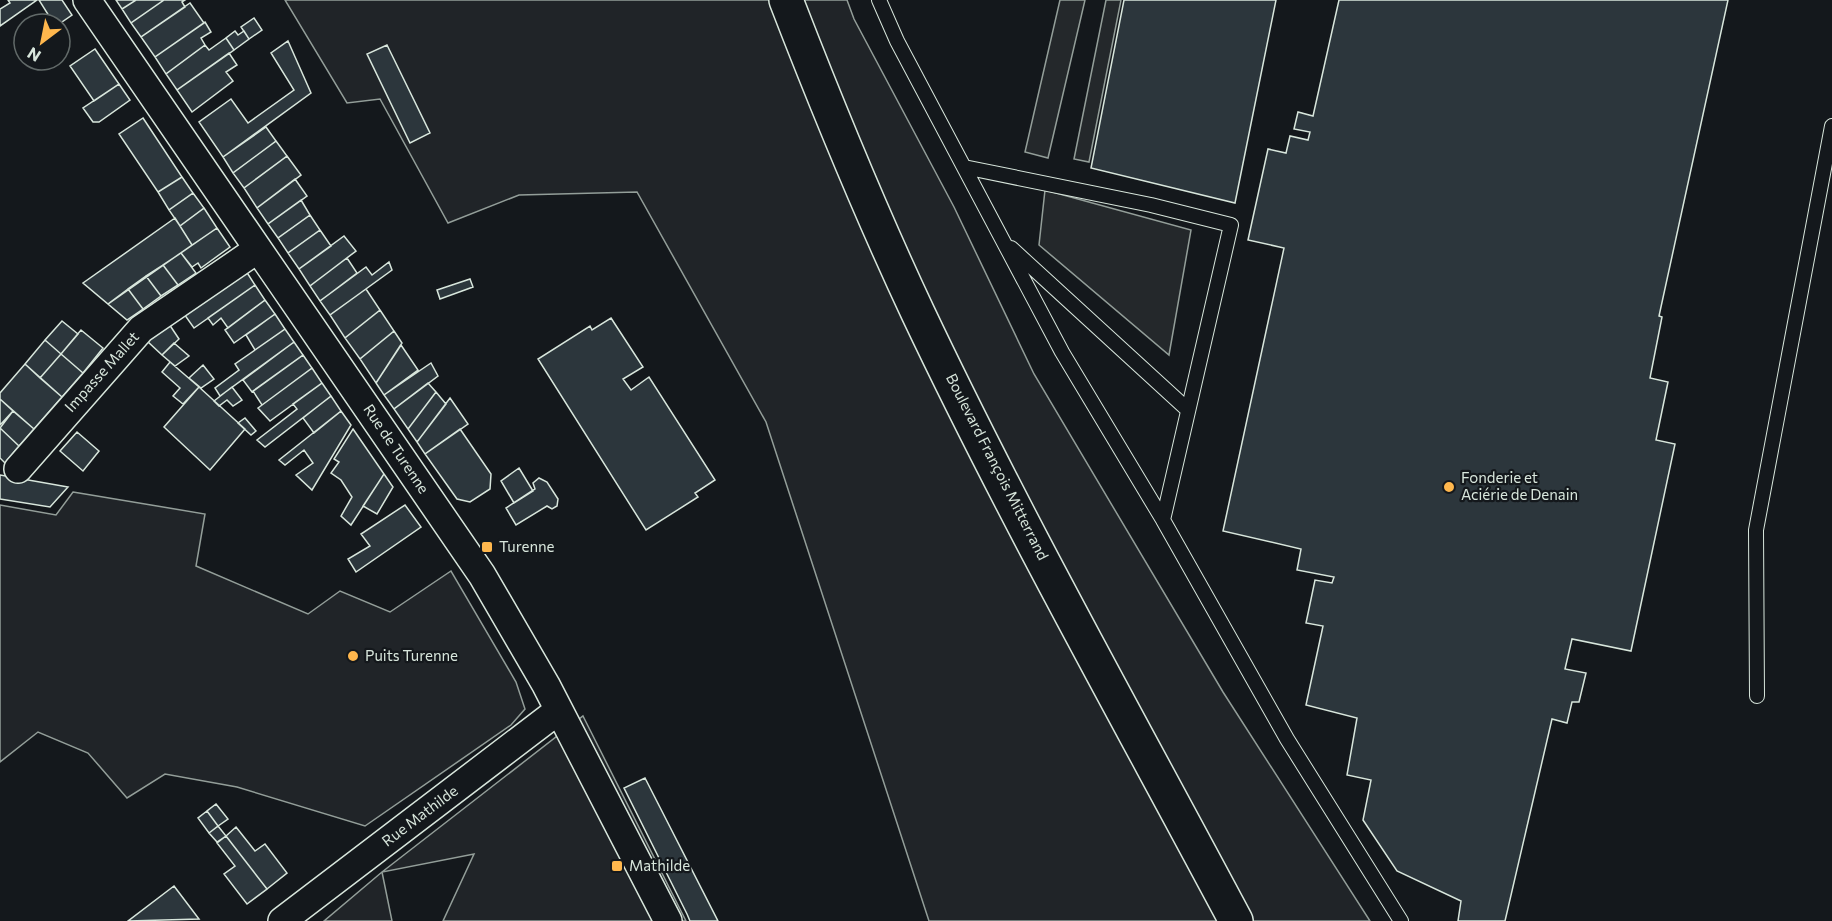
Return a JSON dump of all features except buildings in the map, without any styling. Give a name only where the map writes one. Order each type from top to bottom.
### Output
[{"type":"main road","name":"Boulevard François Mitterrand","points":[[786,0],[833,121],[919,315],[990,456],[1236,921]]},
{"type":"street","name":"Rue de Turenne","points":[[87,0],[482,574],[559,710],[668,921]]},
{"type":"street","name":"Impasse Mallet","points":[[18,469],[141,329],[258,249]]},
{"type":"street","name":"Rue Mathilde","points":[[282,921],[559,710]]},
{"type":"lane","points":[[879,0],[897,41],[1062,352],[1163,520],[1287,739],[1401,921]]},
{"type":"lane","points":[[1757,696],[1756,530],[1832,126]]},
{"type":"lane","points":[[964,167],[1151,205],[1231,225],[1163,520]]},
{"type":"lane","points":[[1002,241],[1188,410]]},
{"type":"shaded area","points":[[285,0],[847,0],[854,19],[954,207],[1034,374],[1223,692],[1370,921],[929,921],[766,422],[637,192],[519,195],[448,223],[380,99],[347,103]]},
{"type":"shaded area","points":[[1060,0],[1085,0],[1048,158],[1025,152]]},
{"type":"shaded area","points":[[1106,0],[1121,0],[1089,162],[1074,159]]},
{"type":"shaded area","points":[[1045,190],[1191,230],[1169,355],[1039,245]]},
{"type":"shaded area","points":[[73,492],[205,514],[196,566],[308,614],[340,591],[390,612],[451,571],[516,682],[525,709],[511,725],[365,826],[237,787],[165,774],[127,798],[88,753],[38,732],[0,762],[0,505],[56,515]]},
{"type":"shaded area","points":[[583,716],[686,921],[443,921],[474,854],[382,872]]},
{"type":"shaded area","points":[[382,872],[392,921],[324,921]]},
{"type":"place","name":"Fonderie et Aciérie de Denain","points":[[1449,487]]},
{"type":"place","name":"Turenne","points":[[487,547]]},
{"type":"place","name":"Puits Turenne","points":[[353,656]]},
{"type":"place","name":"Mathilde","points":[[617,866]]}]
